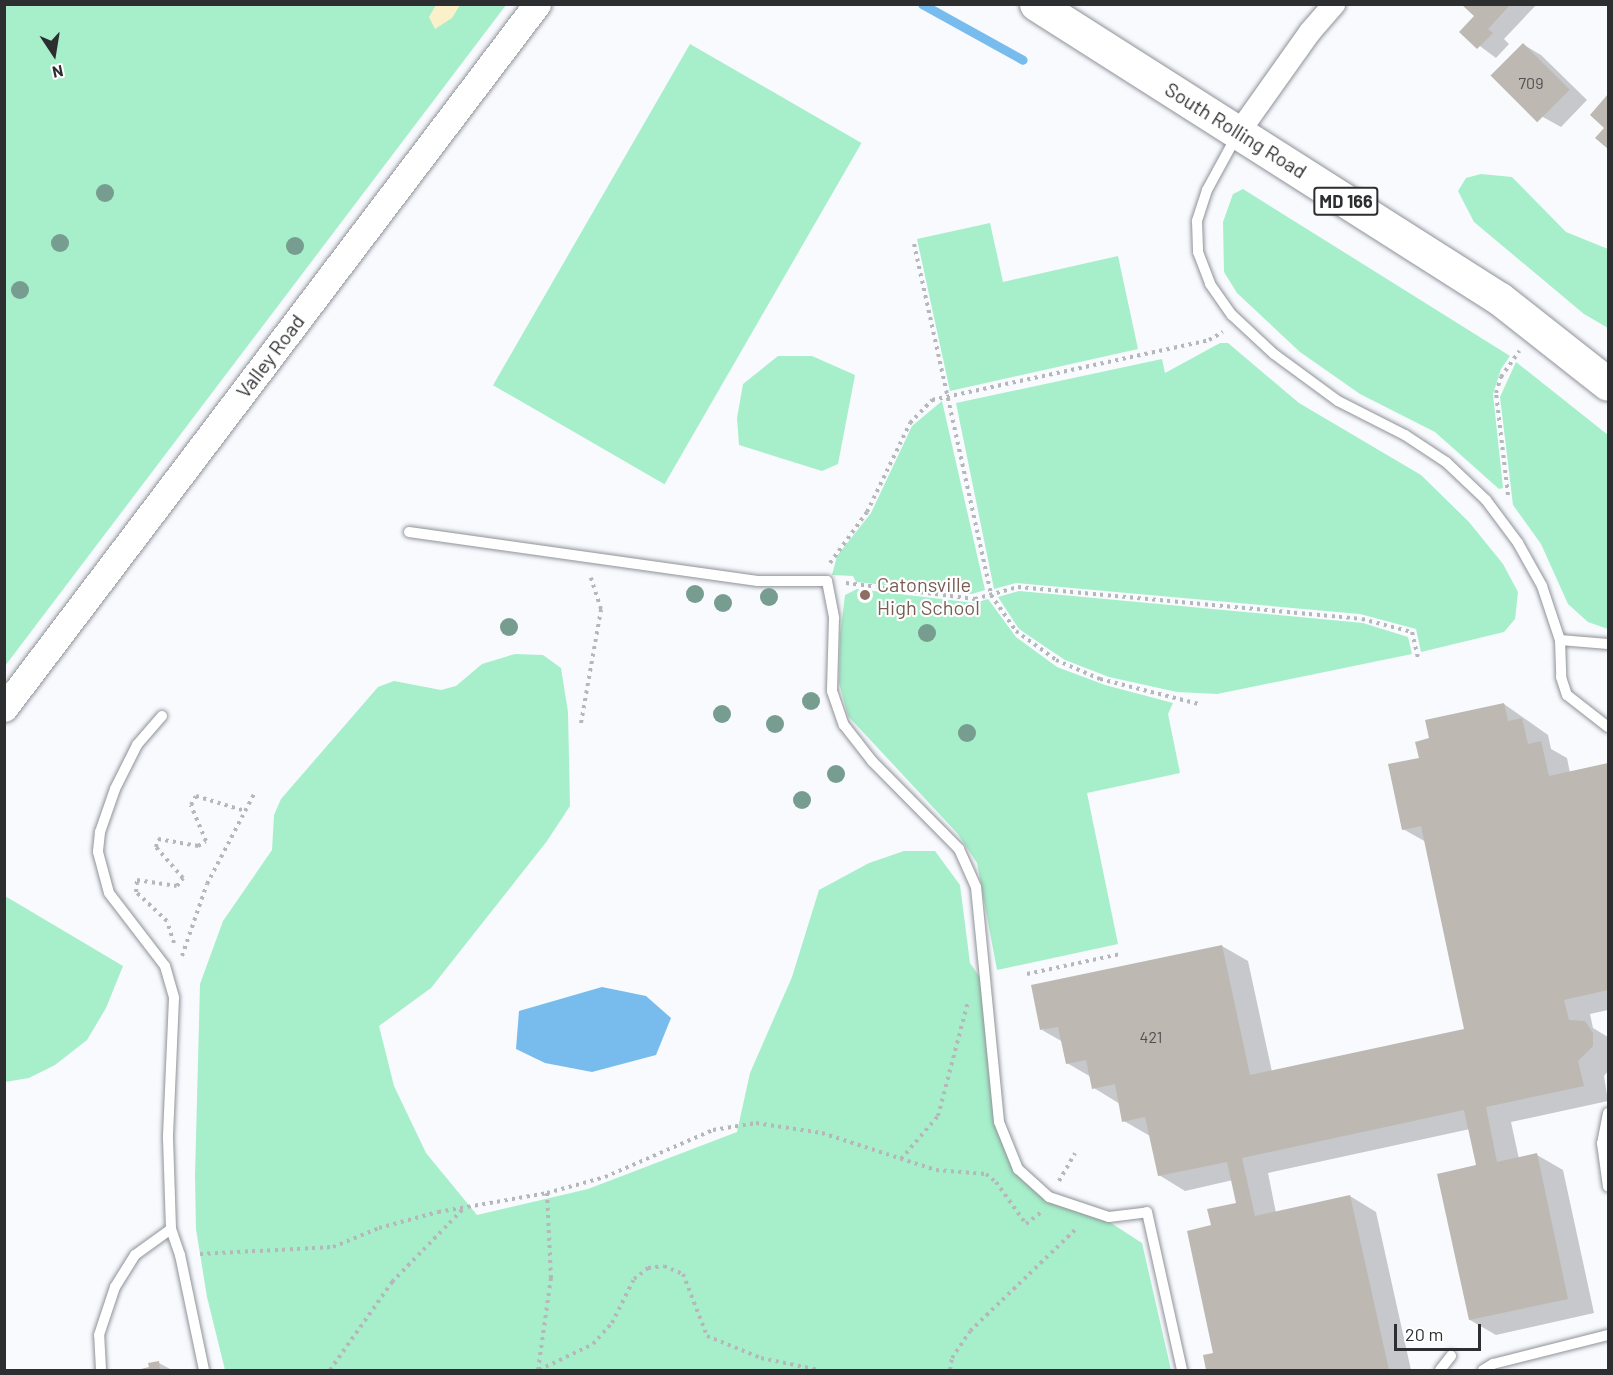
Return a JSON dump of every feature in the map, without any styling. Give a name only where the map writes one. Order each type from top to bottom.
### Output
[{"type":"main road","name":"South Rolling Road","points":[[1036,4],[1239,132],[1537,326],[1608,384]]},
{"type":"main road","points":[[1049,4],[1076,29]]},
{"type":"street","name":"Valley Road","points":[[4,708],[537,4]]},
{"type":"street","points":[[1239,132],[1310,32],[1334,4]]},
{"type":"lane","points":[[1239,132],[1207,190],[1197,221],[1198,252],[1210,284],[1238,321],[1274,354],[1338,401],[1405,435],[1446,462],[1486,500],[1512,535],[1542,586],[1560,640],[1561,677],[1567,695],[1608,727]]},
{"type":"lane","points":[[409,532],[758,581],[826,581],[834,618],[832,691],[844,725],[872,761],[959,849],[976,887],[999,1122],[1018,1169],[1049,1197],[1109,1217],[1147,1212],[1182,1371]]},
{"type":"lane","points":[[1560,640],[1608,644]]},
{"type":"lane","points":[[162,716],[137,745],[115,789],[100,832],[98,852],[109,893],[165,966],[174,998],[168,1138],[171,1228],[180,1254],[204,1371]]},
{"type":"lane","points":[[1608,1113],[1602,1143],[1608,1187]]},
{"type":"lane","points":[[101,1371],[99,1335],[115,1287],[135,1255],[171,1228]]},
{"type":"lane","points":[[1483,1371],[1493,1364],[1608,1335]]},
{"type":"lane","points":[[1440,1371],[1450,1356]]},
{"type":"path","points":[[914,244],[991,595],[1016,631],[1056,660],[1100,679],[1199,704]]},
{"type":"path","points":[[1238,321],[1209,340],[932,400],[910,423],[867,512],[831,560],[826,581],[975,599],[1018,587],[1362,619],[1412,632],[1418,659]]},
{"type":"path","points":[[1512,535],[1496,393],[1501,377],[1537,326]]},
{"type":"path","points":[[571,555],[593,580],[601,609],[581,723]]},
{"type":"path","points":[[245,811],[195,796],[191,805],[206,841],[198,846],[158,838],[156,847],[183,878],[177,886],[137,880],[136,892],[167,921],[180,961],[207,884],[255,792]]},
{"type":"path","points":[[1027,974],[1120,954]]},
{"type":"path","points":[[901,1159],[938,1116],[952,1071],[965,1006],[974,993],[987,988]]},
{"type":"path","points":[[180,1254],[333,1247],[379,1228],[465,1208],[547,1193],[605,1178],[713,1130],[756,1123],[822,1133],[936,1170],[986,1174],[996,1182],[1026,1224],[1035,1220],[1075,1153]]},
{"type":"path","points":[[538,1371],[551,1278],[547,1193]]},
{"type":"path","points":[[330,1371],[392,1282],[465,1208]]},
{"type":"path","points":[[950,1371],[952,1358],[970,1331],[1094,1212]]},
{"type":"path","points":[[538,1371],[593,1344],[612,1323],[634,1279],[648,1269],[664,1266],[683,1274],[707,1336],[761,1358],[819,1371]]},
{"type":"green space","points":[[5,5],[506,5],[5,666]]},
{"type":"green space","points":[[690,44],[861,143],[664,484],[493,385]]},
{"type":"green space","points":[[1481,174],[1512,177],[1566,232],[1608,249],[1608,328],[1584,314],[1474,222],[1458,191],[1466,178]]},
{"type":"green space","points":[[1243,189],[1510,356],[1501,369],[1493,394],[1503,488],[1499,489],[1435,432],[1360,394],[1300,352],[1237,293],[1224,272],[1223,222],[1233,194]]},
{"type":"green space","points":[[990,223],[1003,282],[1118,256],[1138,349],[950,391],[917,239]]},
{"type":"green space","points":[[1220,343],[1228,343],[1299,403],[1421,475],[1469,522],[1503,564],[1518,592],[1515,619],[1504,632],[1421,652],[1416,629],[1360,614],[1016,583],[994,589],[956,403],[1162,359],[1165,373]]},
{"type":"green space","points":[[778,356],[812,356],[855,375],[838,464],[822,471],[739,445],[737,418],[743,384]]},
{"type":"green space","points":[[1516,362],[1608,435],[1608,629],[1588,622],[1568,604],[1541,544],[1513,505],[1500,397]]},
{"type":"green space","points":[[942,401],[985,590],[972,594],[856,582],[853,576],[832,575],[837,556],[871,513],[912,426]]},
{"type":"green space","points":[[857,589],[975,603],[988,599],[1016,637],[1057,667],[1105,685],[1173,703],[1168,714],[1180,773],[1087,793],[1118,944],[997,970],[977,863],[957,833],[848,716],[839,683],[840,635],[845,595]]},
{"type":"green space","points":[[1019,591],[1363,623],[1408,637],[1412,654],[1217,694],[1177,692],[1109,677],[1065,660],[1019,629],[998,597]]},
{"type":"green space","points":[[515,654],[543,655],[561,668],[568,712],[570,806],[547,841],[431,988],[379,1026],[394,1086],[426,1153],[477,1215],[588,1189],[737,1132],[750,1073],[792,977],[819,890],[869,863],[904,851],[935,851],[960,885],[970,963],[987,988],[999,1122],[1018,1169],[1049,1197],[1094,1212],[1142,1243],[1171,1370],[225,1370],[207,1297],[196,1229],[195,1176],[200,984],[223,921],[272,850],[274,815],[281,799],[378,687],[394,681],[441,690],[456,686],[482,664]]},
{"type":"green space","points":[[5,896],[123,966],[106,1008],[87,1040],[55,1065],[29,1078],[5,1082]]},
{"type":"sand","points":[[436,5],[460,5],[452,18],[435,29],[429,17]]},
{"type":"water","points":[[602,987],[646,996],[671,1018],[656,1055],[592,1072],[545,1063],[516,1049],[519,1011]]},
{"type":"building","points":[[1461,4],[1511,4],[1488,29],[1493,33],[1477,49],[1459,32],[1474,16]]},
{"type":"building","points":[[1523,43],[1570,90],[1537,122],[1490,76]]},
{"type":"building","points":[[1608,94],[1608,149],[1595,138],[1604,128],[1590,115]]},
{"type":"building","points":[[1504,703],[1508,721],[1522,718],[1528,744],[1541,741],[1549,776],[1608,763],[1608,990],[1564,1000],[1569,1020],[1585,1021],[1593,1033],[1593,1046],[1578,1061],[1584,1086],[1486,1107],[1497,1162],[1537,1153],[1568,1299],[1469,1320],[1437,1174],[1476,1165],[1464,1110],[1242,1158],[1255,1216],[1350,1195],[1389,1370],[1206,1370],[1203,1355],[1213,1353],[1187,1231],[1211,1225],[1207,1209],[1236,1203],[1227,1162],[1158,1176],[1145,1117],[1122,1122],[1115,1084],[1092,1089],[1086,1060],[1066,1064],[1058,1027],[1040,1030],[1031,985],[1222,945],[1250,1075],[1464,1029],[1421,826],[1402,830],[1388,764],[1419,758],[1415,742],[1429,738],[1425,720]]},
{"type":"building","points":[[159,1361],[160,1370],[137,1370],[149,1367],[148,1363]]},
{"type":"waterway","points":[[922,4],[1023,60]]},
{"type":"place","name":"Catonsville High School","points":[[865,595]]}]
